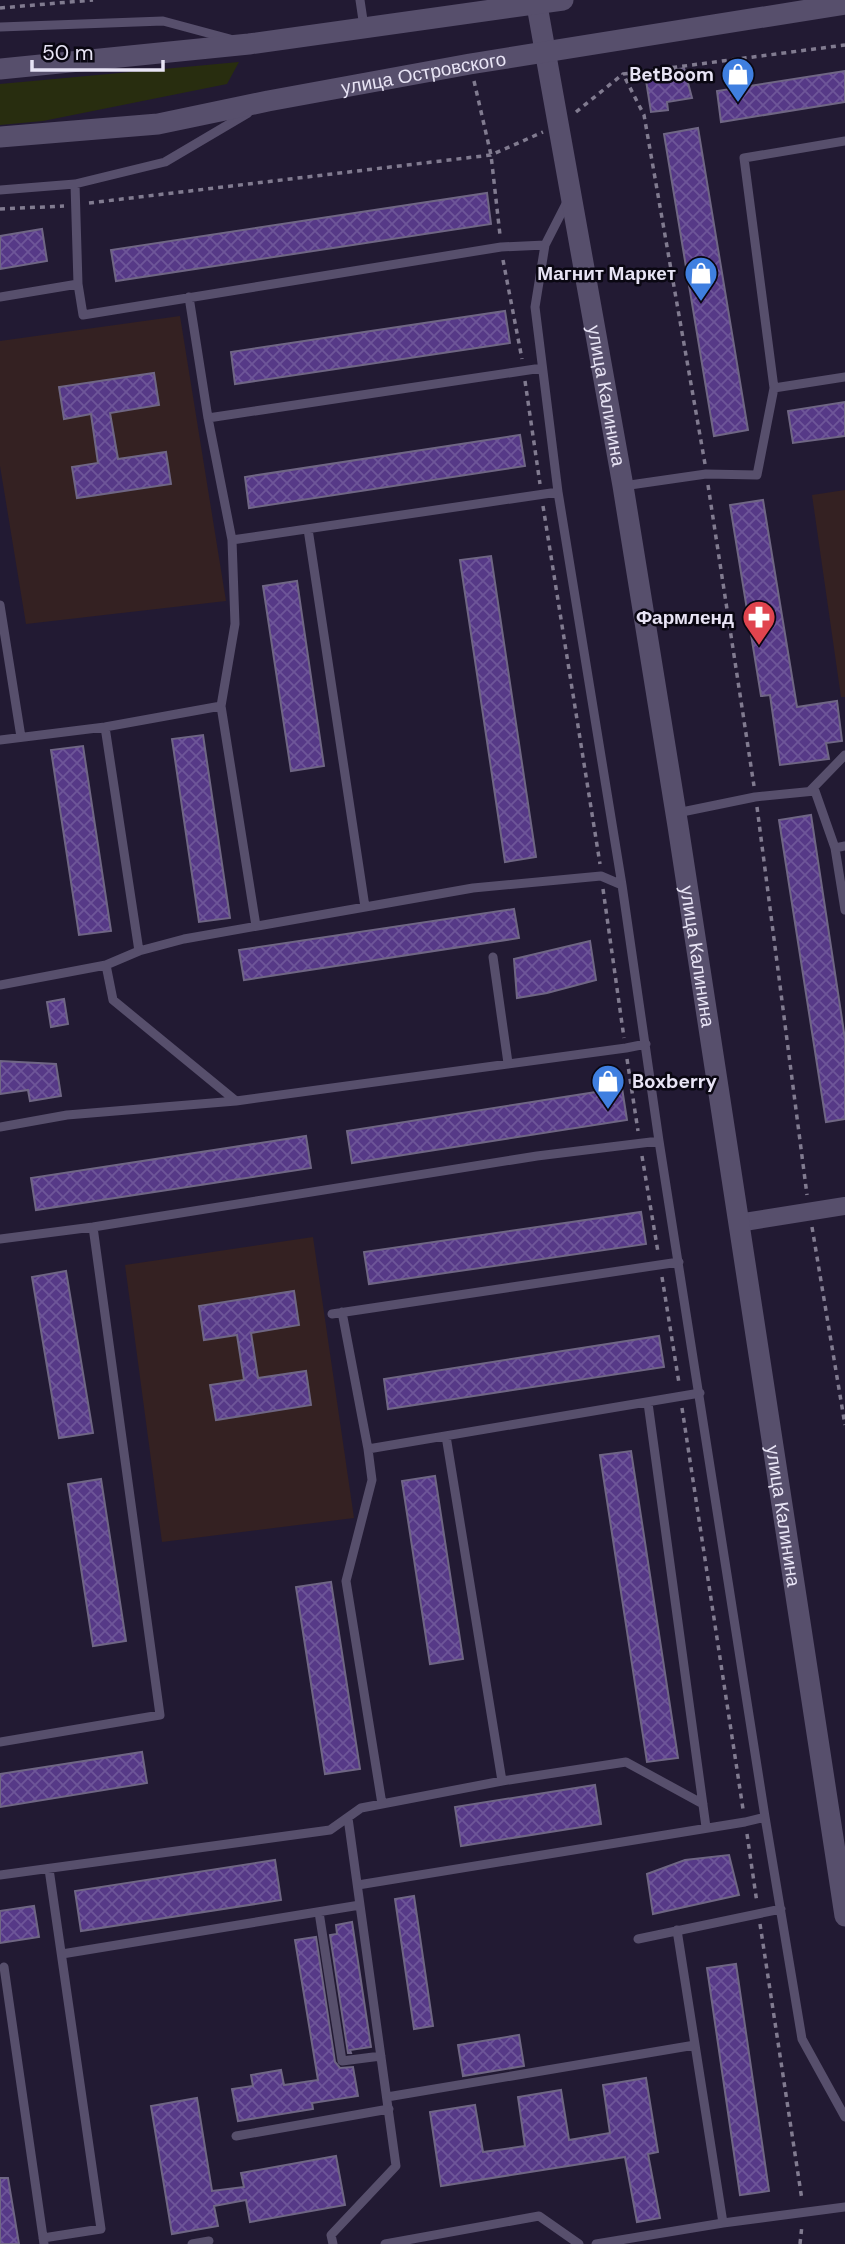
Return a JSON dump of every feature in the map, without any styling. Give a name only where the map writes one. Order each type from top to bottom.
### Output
[{"type":"street","points":[[0,69],[249,44],[536,1],[563,0]]},
{"type":"street","name":"улица Калинина","points":[[536,1],[623,486],[676,813],[845,1916]]},
{"type":"street","name":"улица Островского","points":[[0,137],[158,124],[470,64],[845,4]]},
{"type":"street","points":[[738,1223],[845,1206]]},
{"type":"lane","points":[[360,0],[364,27]]},
{"type":"lane","points":[[0,27],[163,21],[249,44]]},
{"type":"lane","points":[[0,190],[75,184],[165,162],[268,101]]},
{"type":"lane","points":[[623,486],[706,474],[757,475],[774,388],[744,158],[845,141]]},
{"type":"lane","points":[[75,184],[78,284],[83,315],[501,247],[545,245]]},
{"type":"lane","points":[[571,195],[545,245],[535,307],[558,492],[802,2039],[845,2117]]},
{"type":"lane","points":[[0,297],[78,284]]},
{"type":"lane","points":[[189,298],[208,418],[232,540],[235,624],[221,706],[257,926]]},
{"type":"lane","points":[[208,418],[542,368]]},
{"type":"lane","points":[[774,388],[845,377]]},
{"type":"lane","points":[[232,540],[558,492]]},
{"type":"lane","points":[[309,529],[365,907]]},
{"type":"lane","points":[[0,605],[21,737]]},
{"type":"lane","points":[[0,740],[105,727],[221,706]]},
{"type":"lane","points":[[105,727],[139,951]]},
{"type":"lane","points":[[810,792],[845,755]]},
{"type":"lane","points":[[676,813],[755,797],[815,791],[840,847],[845,910]]},
{"type":"lane","points":[[0,985],[106,965],[139,951],[184,939],[473,888],[601,876],[622,885]]},
{"type":"lane","points":[[493,957],[508,1063]]},
{"type":"lane","points":[[106,965],[113,1000],[236,1101]]},
{"type":"lane","points":[[0,1128],[67,1115],[236,1101],[646,1044]]},
{"type":"lane","points":[[0,1240],[659,1140]]},
{"type":"lane","points":[[0,1742],[160,1716],[93,1227]]},
{"type":"lane","points":[[382,1804],[346,1581],[372,1480],[368,1449],[337,1313],[679,1262]]},
{"type":"lane","points":[[368,1449],[700,1394]]},
{"type":"lane","points":[[648,1403],[706,1828]]},
{"type":"lane","points":[[446,1436],[502,1782]]},
{"type":"lane","points":[[0,1875],[330,1830],[361,1808],[626,1762],[703,1804]]},
{"type":"lane","points":[[358,1885],[765,1817]]},
{"type":"lane","points":[[333,2244],[331,2235],[396,2166],[348,1818]]},
{"type":"lane","points":[[4,1967],[43,2241],[101,2229],[49,1869]]},
{"type":"lane","points":[[62,1954],[360,1905]]},
{"type":"lane","points":[[638,1939],[780,1909]]},
{"type":"lane","points":[[318,1912],[342,2061],[381,2056]]},
{"type":"lane","points":[[677,1930],[723,2223]]},
{"type":"lane","points":[[387,2096],[695,2045]]},
{"type":"lane","points":[[236,2136],[389,2109]]},
{"type":"lane","points":[[596,2244],[723,2223],[845,2207]]},
{"type":"lane","points":[[385,2244],[539,2216],[579,2244]]},
{"type":"lane","points":[[192,2244],[209,2241]]},
{"type":"path","points":[[0,8],[93,0]]},
{"type":"path","points":[[845,45],[623,74],[644,115],[706,474],[755,797],[810,1211],[845,1425]]},
{"type":"path","points":[[470,64],[491,155],[501,247],[523,369],[639,1142],[661,1265],[803,2212],[800,2244]]},
{"type":"path","points":[[0,209],[76,205],[491,155]]},
{"type":"shaded area","points":[[180,316],[226,601],[26,624],[0,466],[0,341]]},
{"type":"shaded area","points":[[845,490],[845,697],[841,697],[812,495]]},
{"type":"shaded area","points":[[313,1237],[354,1518],[162,1542],[125,1265]]},
{"type":"green space","points":[[239,62],[227,84],[43,121],[0,125],[0,84]]},
{"type":"building","points":[[684,68],[692,98],[667,102],[668,110],[651,112],[645,74]]},
{"type":"building","points":[[845,71],[845,102],[721,122],[717,91]]},
{"type":"building","points":[[698,128],[748,430],[714,436],[664,134]]},
{"type":"building","points":[[487,193],[491,224],[116,281],[111,250]]},
{"type":"building","points":[[42,229],[47,261],[0,269],[0,236]]},
{"type":"building","points":[[505,311],[510,343],[235,384],[231,352]]},
{"type":"building","points":[[154,373],[159,405],[110,413],[118,459],[166,452],[171,484],[77,498],[72,467],[98,463],[91,414],[64,419],[59,387]]},
{"type":"building","points":[[845,402],[845,436],[793,443],[788,411]]},
{"type":"building","points":[[520,435],[525,466],[249,508],[245,477]]},
{"type":"building","points":[[763,500],[797,707],[837,701],[842,741],[826,743],[829,759],[780,765],[770,695],[761,696],[730,505]]},
{"type":"building","points":[[491,556],[536,857],[505,862],[460,560]]},
{"type":"building","points":[[297,581],[324,766],[291,771],[263,586]]},
{"type":"building","points":[[203,735],[230,918],[199,922],[172,739]]},
{"type":"building","points":[[83,746],[111,931],[79,935],[51,750]]},
{"type":"building","points":[[811,815],[845,1039],[845,1119],[826,1122],[779,820]]},
{"type":"building","points":[[514,909],[519,938],[244,980],[239,950]]},
{"type":"building","points":[[590,941],[596,980],[517,998],[514,959]]},
{"type":"building","points":[[64,999],[68,1024],[51,1027],[47,1002]]},
{"type":"building","points":[[0,1061],[56,1064],[61,1096],[30,1101],[28,1090],[0,1094]]},
{"type":"building","points":[[622,1088],[627,1120],[352,1163],[347,1131]]},
{"type":"building","points":[[306,1136],[311,1168],[36,1210],[31,1178]]},
{"type":"building","points":[[641,1212],[646,1244],[369,1284],[364,1252]]},
{"type":"building","points":[[66,1271],[93,1433],[59,1438],[32,1277]]},
{"type":"building","points":[[294,1291],[299,1325],[251,1333],[258,1378],[306,1371],[311,1405],[216,1420],[210,1385],[244,1380],[237,1335],[204,1340],[199,1306]]},
{"type":"building","points":[[659,1336],[664,1367],[388,1409],[384,1379]]},
{"type":"building","points":[[631,1451],[678,1758],[647,1762],[600,1455]]},
{"type":"building","points":[[435,1476],[463,1659],[430,1664],[402,1481]]},
{"type":"building","points":[[101,1479],[126,1641],[93,1646],[68,1484]]},
{"type":"building","points":[[331,1582],[360,1769],[325,1774],[296,1587]]},
{"type":"building","points":[[142,1752],[147,1783],[0,1807],[0,1774]]},
{"type":"building","points":[[595,1785],[601,1824],[461,1846],[455,1807]]},
{"type":"building","points":[[729,1855],[739,1895],[653,1914],[647,1874],[685,1860]]},
{"type":"building","points":[[275,1860],[281,1900],[81,1931],[75,1891]]},
{"type":"building","points":[[414,1896],[433,2026],[414,2029],[395,1899]]},
{"type":"building","points":[[34,1906],[39,1937],[0,1943],[0,1911]]},
{"type":"building","points":[[352,1922],[371,2047],[350,2050],[351,2053],[348,2053],[330,1935],[337,1934],[336,1925]]},
{"type":"building","points":[[316,1937],[335,2062],[340,2068],[353,2067],[358,2096],[312,2103],[313,2109],[238,2121],[232,2089],[253,2086],[251,2075],[281,2070],[284,2085],[318,2080],[295,1940]]},
{"type":"building","points":[[736,1964],[769,2191],[740,2195],[707,1968]]},
{"type":"building","points":[[519,2035],[524,2066],[463,2076],[458,2045]]},
{"type":"building","points":[[646,2078],[658,2152],[648,2154],[660,2218],[637,2222],[625,2157],[441,2186],[430,2112],[475,2105],[483,2152],[525,2146],[518,2097],[561,2090],[569,2140],[610,2133],[603,2085]]},
{"type":"building","points":[[197,2098],[212,2191],[244,2187],[241,2173],[336,2156],[345,2205],[250,2222],[246,2200],[214,2206],[218,2226],[172,2234],[151,2106]]},
{"type":"building","points":[[0,2178],[8,2178],[19,2244],[0,2244]]},
{"type":"place","name":"BetBoom","points":[[738,104]]},
{"type":"place","name":"Магнит Маркет","points":[[701,303]]},
{"type":"place","name":"Фармленд","points":[[759,647]]},
{"type":"place","name":"Boxberry","points":[[608,1111]]}]
